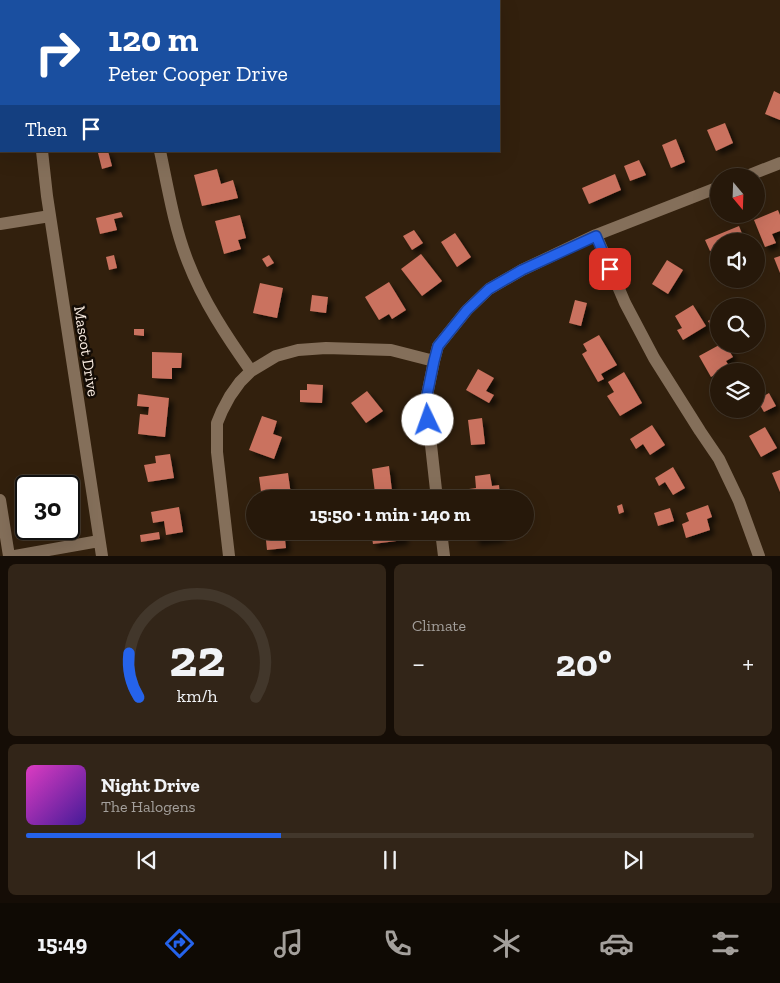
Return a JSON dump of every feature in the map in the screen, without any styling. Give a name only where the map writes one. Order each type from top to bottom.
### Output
[{"type":"street","name":"Mascot Drive","points":[[42,152],[50,216],[102,556]]},
{"type":"street","points":[[160,152],[175,219],[188,262],[210,308],[251,372]]},
{"type":"street","points":[[765,169],[780,163]]},
{"type":"street","points":[[437,490],[426,400],[438,346],[467,310],[489,289],[522,270],[596,236],[710,191]]},
{"type":"street","points":[[0,224],[50,216]]},
{"type":"street","points":[[596,236],[625,303],[654,358],[719,459],[739,500],[759,556]]},
{"type":"street","points":[[229,556],[216,437],[222,411],[240,382],[251,372],[276,356],[298,350],[326,348],[391,350],[434,361]]},
{"type":"street","points":[[0,500],[8,556]]},
{"type":"street","points":[[442,540],[444,556]]},
{"type":"street","points":[[15,556],[51,552],[99,541]]},
{"type":"building","points":[[774,91],[780,94],[780,120],[765,114]]},
{"type":"building","points":[[725,123],[733,143],[716,151],[707,130]]},
{"type":"building","points":[[676,139],[685,162],[671,168],[662,145]]},
{"type":"building","points":[[108,152],[112,166],[102,169],[98,153]]},
{"type":"building","points":[[639,160],[646,175],[630,181],[624,166]]},
{"type":"building","points":[[217,169],[221,184],[233,180],[238,198],[202,206],[194,175]]},
{"type":"building","points":[[615,174],[621,190],[589,204],[582,188]]},
{"type":"building","points":[[778,210],[780,215],[780,231],[772,234],[776,243],[765,247],[765,233],[759,233],[755,223],[765,223],[765,215]]},
{"type":"building","points":[[121,212],[123,217],[114,219],[117,230],[100,234],[96,218]]},
{"type":"building","points":[[240,215],[246,238],[238,240],[241,249],[224,254],[215,221]]},
{"type":"building","points":[[739,226],[742,233],[722,233]]},
{"type":"building","points":[[414,230],[423,243],[412,250],[403,236]]},
{"type":"building","points":[[455,233],[471,257],[457,267],[441,242]]},
{"type":"building","points":[[710,238],[710,251],[705,240]]},
{"type":"building","points":[[421,254],[442,281],[422,296],[401,269]]},
{"type":"building","points":[[114,255],[117,268],[109,270],[106,257]]},
{"type":"building","points":[[269,255],[274,263],[267,267],[262,259]]},
{"type":"building","points":[[780,256],[780,273],[774,258]]},
{"type":"building","points":[[667,260],[683,270],[668,294],[652,284]]},
{"type":"building","points":[[389,282],[406,310],[392,319],[389,314],[379,320],[365,297]]},
{"type":"building","points":[[260,283],[283,288],[277,318],[253,313]]},
{"type":"building","points":[[312,295],[328,297],[326,313],[310,311]]},
{"type":"building","points":[[575,300],[587,303],[581,326],[569,323]]},
{"type":"building","points":[[693,305],[706,326],[683,340],[677,330],[682,328],[675,316]]},
{"type":"building","points":[[134,329],[144,329],[144,336],[134,335]]},
{"type":"building","points":[[599,335],[617,365],[601,374],[604,379],[598,382],[582,354],[587,351],[583,344]]},
{"type":"building","points":[[710,350],[710,353],[731,353],[733,357],[726,361],[727,363],[710,363],[710,375],[699,356]]},
{"type":"building","points":[[152,352],[182,353],[181,368],[172,368],[172,379],[152,378]]},
{"type":"building","points":[[478,369],[494,378],[486,391],[494,395],[489,403],[466,390]]},
{"type":"building","points":[[624,372],[642,403],[620,416],[607,396],[614,392],[608,382]]},
{"type":"building","points":[[307,384],[323,385],[322,403],[300,402],[300,390],[307,390]]},
{"type":"building","points":[[367,391],[383,411],[366,423],[351,403]]},
{"type":"building","points":[[769,393],[776,406],[765,412],[765,395]]},
{"type":"building","points":[[138,394],[169,398],[165,437],[138,434],[140,414],[148,415],[149,407],[137,406]]},
{"type":"building","points":[[262,416],[277,421],[273,434],[282,437],[274,459],[249,450]]},
{"type":"building","points":[[482,418],[485,444],[471,445],[468,420]]},
{"type":"building","points":[[652,425],[665,445],[650,455],[643,444],[636,449],[630,439]]},
{"type":"building","points":[[765,427],[777,448],[761,457],[749,436]]},
{"type":"building","points":[[170,454],[174,478],[148,482],[144,465],[156,463],[155,456]]},
{"type":"building","points":[[389,466],[392,490],[375,490],[372,469]]},
{"type":"building","points":[[673,467],[685,488],[673,495],[665,482],[659,486],[655,478]]},
{"type":"building","points":[[780,470],[780,492],[772,473]]},
{"type":"building","points":[[288,473],[290,490],[261,490],[259,477]]},
{"type":"building","points":[[490,474],[492,486],[499,485],[499,490],[469,490],[476,488],[475,476]]},
{"type":"building","points":[[622,504],[624,512],[619,514],[617,506]]},
{"type":"building","points":[[708,505],[712,517],[707,519],[710,530],[686,538],[682,524],[689,521],[686,513]]},
{"type":"building","points":[[179,507],[183,532],[166,535],[164,521],[153,523],[151,512]]},
{"type":"building","points":[[670,508],[674,521],[658,526],[654,513]]},
{"type":"building","points":[[159,532],[160,539],[141,542],[140,535]]},
{"type":"building","points":[[266,540],[285,540],[286,548],[267,550]]},
{"type":"building","points":[[372,540],[404,540],[373,544]]},
{"type":"route","points":[[428,420],[426,400],[438,346],[467,310],[489,289],[522,270],[596,236],[610,269]]}]
